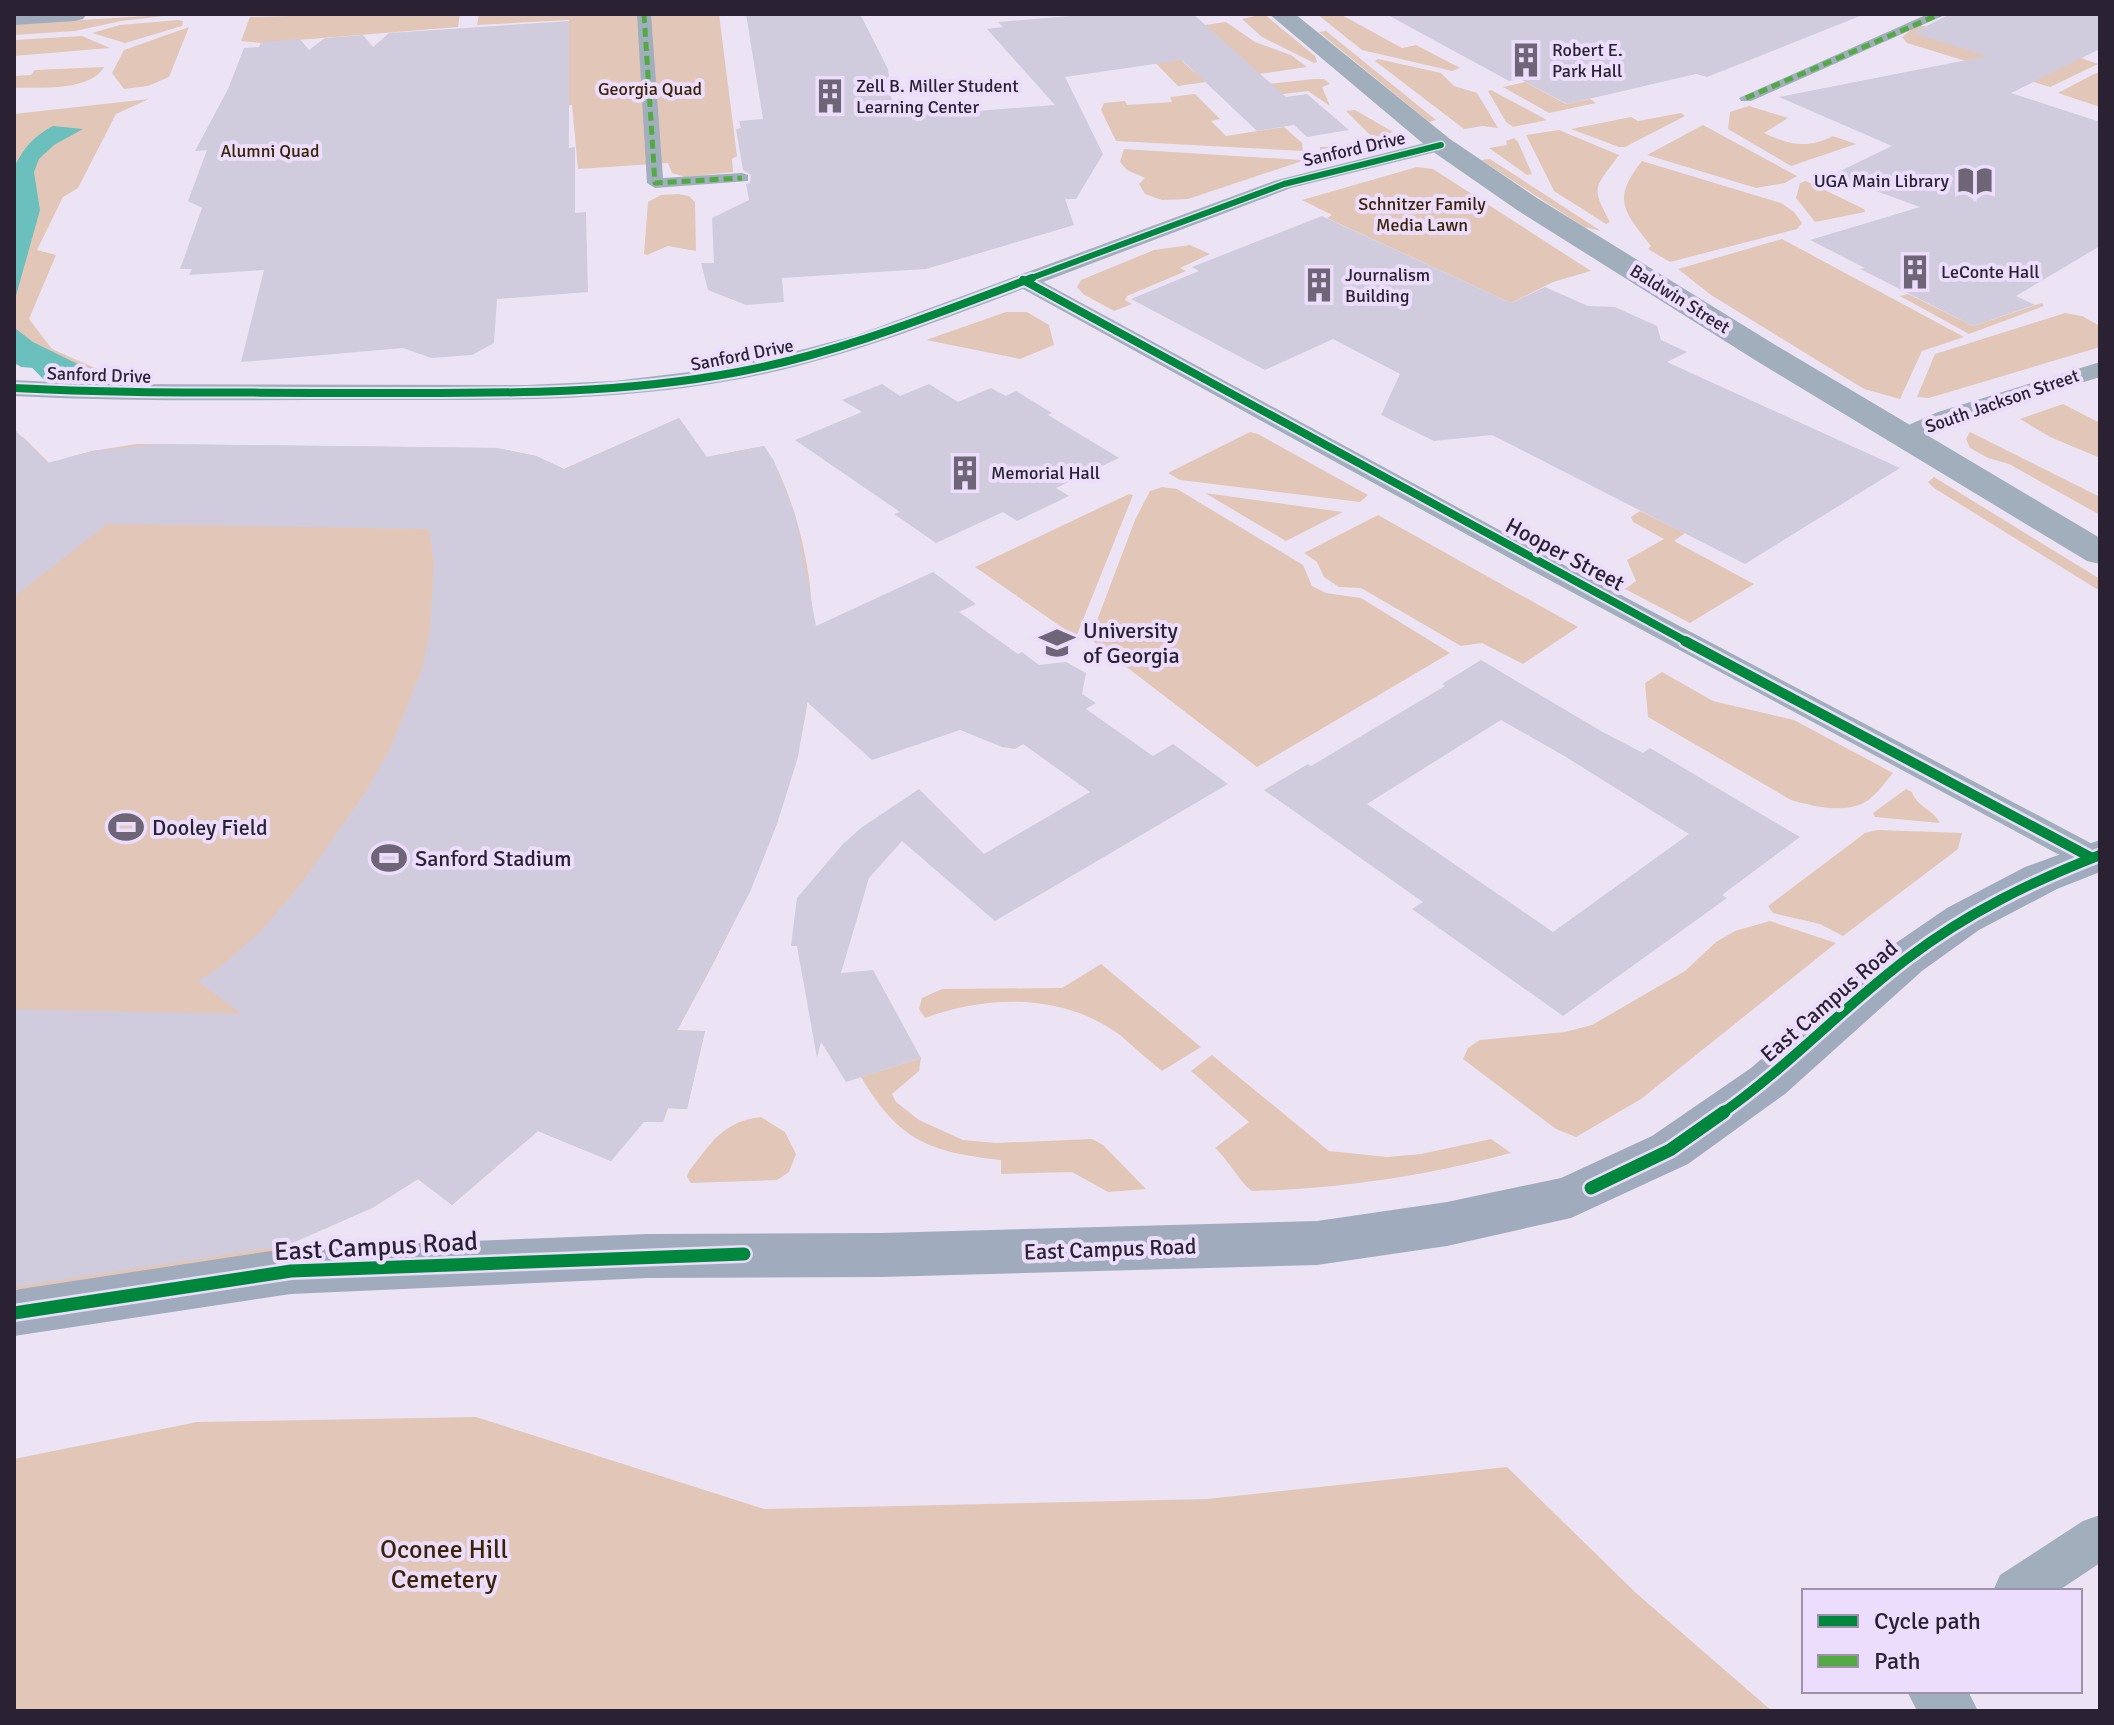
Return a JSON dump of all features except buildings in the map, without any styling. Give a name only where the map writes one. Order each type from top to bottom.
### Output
[{"type":"main road","points":[[14,18],[75,14]]},
{"type":"main road","name":"East Campus Road","points":[[14,1313],[291,1271],[648,1256],[881,1255],[1317,1243],[1447,1224],[1571,1197],[1670,1150],[1768,1081],[1906,959],[1963,919],[2041,878],[2096,857]]},
{"type":"street","points":[[644,14],[655,183],[742,178]]},
{"type":"street","name":"Baldwin Street","points":[[1281,14],[1441,145],[1539,212],[2100,553]]},
{"type":"street","points":[[1746,98],[1940,14]]},
{"type":"street","name":"Sanford Drive","points":[[14,388],[90,392],[312,394],[598,392],[722,377],[794,362],[866,340],[1301,178],[1441,145]]},
{"type":"street","name":"Hooper Street","points":[[1023,280],[1430,504],[2096,857]]},
{"type":"street","name":"South Jackson Street","points":[[1904,436],[1947,417],[2100,369]]},
{"type":"street","points":[[2020,1589],[2100,1537]]},
{"type":"street","points":[[1934,1693],[1953,1711]]},
{"type":"green space","points":[[181,14],[121,21],[75,31],[14,35],[14,24]]},
{"type":"green space","points":[[460,14],[458,27],[261,43],[241,41],[250,17]]},
{"type":"green space","name":"Georgia Quad","points":[[479,14],[719,14],[737,156],[732,159],[733,172],[685,177],[672,173],[668,163],[578,169],[572,105],[318,123],[245,97],[569,75],[569,20],[477,25]]},
{"type":"green space","points":[[1264,14],[1315,56],[1317,62],[1262,37],[1242,19]]},
{"type":"green space","points":[[1317,14],[1340,14],[1402,48],[1416,45],[1460,68],[1452,71],[1362,50]]},
{"type":"green space","points":[[183,21],[182,26],[125,43],[92,33],[120,25]]},
{"type":"green space","points":[[1226,22],[1255,42],[1291,55],[1307,67],[1178,86],[1138,45],[1162,42],[1194,72],[1248,64],[1205,25]]},
{"type":"green space","points":[[1918,25],[2098,64],[2050,87],[1907,43],[1902,37]]},
{"type":"green space","points":[[189,27],[169,77],[148,86],[124,89],[112,73],[124,50]]},
{"type":"green space","points":[[1326,31],[1436,120],[1429,122],[1319,32]]},
{"type":"green space","points":[[82,36],[110,48],[14,56],[14,40]]},
{"type":"green space","points":[[1378,59],[1441,73],[1454,86],[1477,93],[1498,128],[1483,126],[1464,129],[1375,61]]},
{"type":"green space","points":[[104,67],[97,75],[76,84],[14,88],[14,76],[31,75],[35,70]]},
{"type":"green space","points":[[2100,72],[2100,107],[2058,93],[2094,74]]},
{"type":"green space","points":[[1324,79],[1330,84],[1322,87],[1330,106],[1308,91],[1267,96],[1223,89]]},
{"type":"green space","points":[[1525,82],[1566,104],[1590,99],[1596,103],[1549,113],[1503,87]]},
{"type":"green space","points":[[1488,91],[1547,120],[1513,127],[1506,122]]},
{"type":"green space","points":[[1195,94],[1220,119],[1211,121],[1226,136],[1284,127],[1302,143],[1303,151],[1116,141],[1101,110],[1104,103],[1172,102],[1170,97]]},
{"type":"green space","points":[[149,99],[116,114],[78,188],[63,197],[37,250],[56,255],[29,319],[52,349],[104,372],[14,365],[14,114]]},
{"type":"green space","points":[[1749,106],[1788,118],[1764,133],[1782,140],[1807,144],[1833,136],[1856,144],[1791,166],[1728,129],[1730,112]]},
{"type":"green space","points":[[1355,110],[1393,132],[1387,134],[1393,139],[1340,153],[1320,154],[1320,147],[1358,145],[1361,143],[1359,139],[1370,135],[1346,111]]},
{"type":"green space","points":[[1681,113],[1685,116],[1625,147],[1571,129],[1631,117],[1638,121]]},
{"type":"green space","points":[[1703,125],[1797,176],[1785,183],[1756,188],[1647,155]]},
{"type":"green space","points":[[1559,130],[1619,155],[1598,187],[1600,201],[1610,222],[1606,224],[1554,191],[1526,135]]},
{"type":"green space","points":[[1514,138],[1532,174],[1527,175],[1489,148],[1507,145],[1506,141]]},
{"type":"green space","points":[[1124,149],[1305,160],[1188,199],[1162,200],[1145,194],[1139,184],[1145,178],[1127,170],[1120,162]]},
{"type":"green space","points":[[1490,159],[1601,231],[1584,227],[1481,160]]},
{"type":"green space","points":[[1642,161],[1781,203],[1794,212],[1802,223],[1797,229],[1670,262],[1648,249],[1651,246],[1625,205],[1627,186]]},
{"type":"green space","name":"Schnitzer Family Media Lawn","points":[[1417,167],[1433,169],[1591,271],[1553,282],[1511,303],[1327,218],[1332,215],[1302,200]]},
{"type":"green space","points":[[1806,181],[1865,212],[1815,222],[1796,198],[1800,183]]},
{"type":"green space","points":[[661,195],[689,196],[695,202],[696,251],[668,246],[644,254],[648,202]]},
{"type":"green space","points":[[1782,239],[1964,337],[1922,351],[1900,399],[1864,389],[1711,295],[1678,269]]},
{"type":"green space","points":[[1190,245],[1210,254],[1180,268],[1186,271],[1127,296],[1125,300],[1132,304],[1114,311],[1083,294],[1077,287],[1081,280],[1154,250]]},
{"type":"green space","points":[[1908,294],[1973,326],[2042,303],[2044,306],[1969,334],[1900,296]]},
{"type":"green space","points":[[1006,312],[1027,312],[1049,325],[1054,345],[1020,359],[926,340]]},
{"type":"green space","points":[[2065,313],[2082,316],[2100,326],[2100,347],[1929,398],[1917,397],[1935,354]]},
{"type":"green space","points":[[2063,404],[2100,423],[2100,458],[2050,437],[2020,419]]},
{"type":"green space","name":"Sanford Stadium","points":[[679,418],[706,457],[764,446],[782,480],[795,516],[812,605],[811,669],[802,733],[786,795],[737,916],[677,1030],[705,1031],[687,1109],[668,1108],[663,1122],[645,1120],[611,1161],[538,1131],[452,1205],[418,1179],[372,1208],[247,1262],[48,1290],[14,1289],[14,441],[23,437],[49,463],[92,451],[137,444],[497,448],[536,456],[564,469]]},
{"type":"green space","points":[[1250,432],[1368,495],[1360,502],[1180,480],[1168,473]]},
{"type":"green space","points":[[1970,432],[2100,497],[2100,515],[2009,464],[1988,458],[1970,448],[1966,439]]},
{"type":"green space","points":[[1934,477],[2100,579],[2100,591],[1934,488],[1928,482]]},
{"type":"green space","points":[[1162,487],[1177,489],[1303,565],[1312,586],[1326,593],[1361,598],[1450,653],[1257,767],[1090,639],[1135,520],[1150,491]]},
{"type":"green space","points":[[1205,493],[1343,512],[1286,541]]},
{"type":"green space","points":[[1129,494],[1133,495],[1076,637],[975,567]]},
{"type":"green space","points":[[1640,511],[1685,533],[1674,541],[1754,584],[1690,623],[1625,589],[1636,581],[1627,560],[1664,539],[1633,522],[1631,517]]},
{"type":"green space","points":[[1378,515],[1578,627],[1523,664],[1482,643],[1461,646],[1361,588],[1339,587],[1324,577],[1317,562],[1304,553]]},
{"type":"green space","points":[[1662,672],[1713,701],[1794,720],[1893,773],[1872,797],[1854,806],[1822,807],[1791,800],[1648,717],[1645,683]]},
{"type":"green space","points":[[1906,789],[1940,823],[1875,817],[1873,813]]},
{"type":"green space","points":[[1877,830],[1962,833],[1958,849],[1843,936],[1820,924],[1773,913],[1768,906],[1865,833]]},
{"type":"green space","points":[[1770,921],[1836,943],[1641,1099],[1576,1137],[1556,1129],[1463,1059],[1468,1048],[1480,1040],[1565,1032],[1592,1025],[1685,971],[1716,942],[1735,931]]},
{"type":"green space","points":[[1101,964],[1201,1047],[1162,1071],[1120,1035],[1074,1011],[1025,1002],[999,1002],[949,1010],[925,1018],[919,1009],[922,998],[942,989],[1062,988]]},
{"type":"green space","points":[[1212,1055],[1329,1151],[1387,1157],[1421,1154],[1491,1139],[1511,1153],[1382,1180],[1252,1191],[1215,1148],[1249,1122],[1191,1071]]},
{"type":"green space","points":[[921,1058],[919,1071],[892,1094],[896,1102],[919,1120],[963,1140],[996,1143],[1092,1139],[1103,1145],[1146,1189],[1108,1192],[1072,1172],[1001,1174],[1001,1160],[954,1153],[918,1140],[889,1116],[861,1077]]},
{"type":"green space","points":[[761,1117],[785,1132],[796,1154],[789,1172],[777,1180],[691,1183],[687,1177],[689,1171],[719,1135],[737,1123]]},
{"type":"green space","name":"Oconee Hill Cemetery","points":[[476,1417],[764,1509],[1207,1499],[1507,1467],[1636,1593],[1772,1711],[14,1711],[14,1459],[197,1422]]},
{"type":"shaded area","points":[[53,126],[83,129],[54,145],[39,159],[34,172],[40,210],[14,303],[14,168],[30,143]]},
{"type":"shaded area","points":[[14,318],[16,329],[33,342],[96,373],[21,367],[14,362]]},
{"type":"waterway","points":[[14,344],[50,381]]},
{"type":"marked path","points":[[644,14],[655,183],[742,178]]},
{"type":"marked path","points":[[1746,98],[1940,14]]},
{"type":"cycle path","points":[[14,388],[90,392],[527,393],[656,385],[740,372],[866,340],[1284,184],[1441,145]]},
{"type":"cycle path","points":[[1023,280],[1539,563],[2092,858]]},
{"type":"cycle path","points":[[1591,1188],[1670,1150],[1768,1081],[1906,959],[1963,919],[2041,878],[2100,855]]},
{"type":"cycle path","points":[[14,1313],[291,1271],[744,1254]]},
{"type":"place","name":"Robert E. Park Hall","points":[[1526,60]]},
{"type":"place","name":"Zell B. Miller Student Learning Center","points":[[830,96]]},
{"type":"place","name":"UGA Main Library","points":[[1975,181]]},
{"type":"place","name":"LeConte Hall","points":[[1915,272]]},
{"type":"place","name":"Journalism Building","points":[[1319,285]]},
{"type":"place","name":"Memorial Hall","points":[[965,473]]},
{"type":"place","name":"University of Georgia","points":[[1057,643]]},
{"type":"place","name":"Dooley Field","points":[[126,827]]},
{"type":"place","name":"Sanford Stadium","points":[[389,858]]},
{"type":"park label","name":"Alumni Quad","points":[[270,151]]}]
